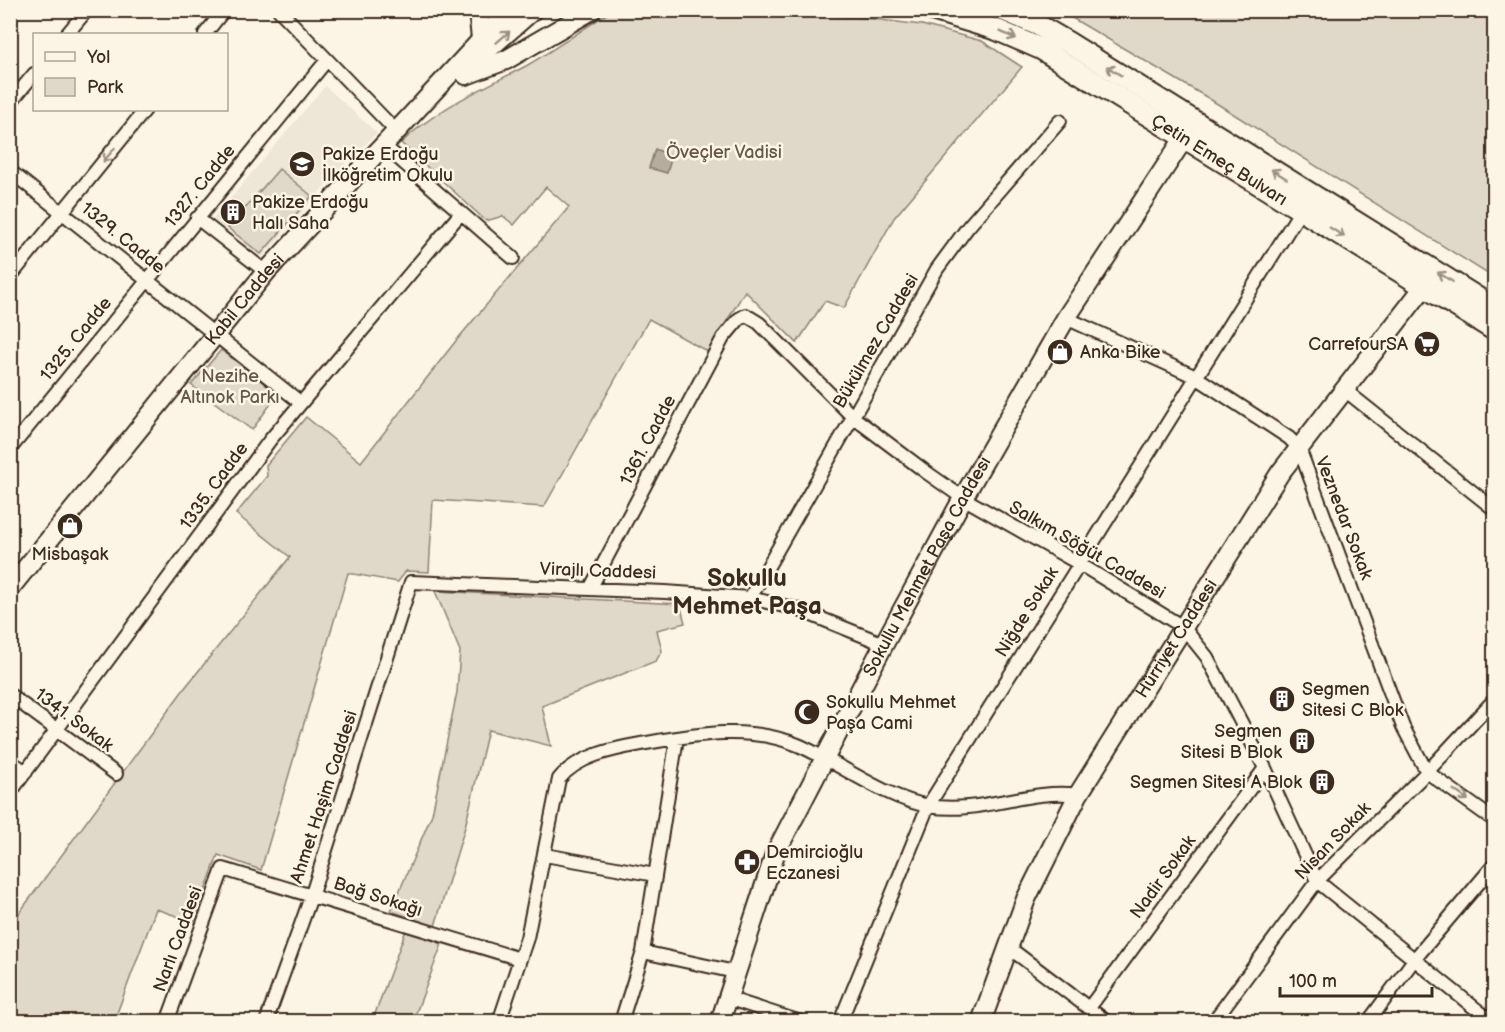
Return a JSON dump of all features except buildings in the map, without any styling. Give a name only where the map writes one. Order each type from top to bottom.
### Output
[{"type":"main road","points":[[478,10],[481,39]]},
{"type":"main road","name":"Kabil Caddesi","points":[[10,588],[214,333],[266,272],[382,144],[509,10]]},
{"type":"main road","name":"Kabil Caddesi","points":[[395,130],[533,10]]},
{"type":"main road","points":[[456,78],[497,64],[592,10]]},
{"type":"main road","name":"Çetin Emeç Bulvarı","points":[[932,10],[997,30],[1041,49],[1190,129],[1494,308]]},
{"type":"main road","name":"Çetin Emeç Bulvarı","points":[[1004,10],[1070,43],[1301,210],[1494,330]]},
{"type":"main road","name":"Sokullu Mehmet Paşa Caddesi","points":[[720,1022],[775,855],[884,644],[963,498],[1066,318],[1190,129]]},
{"type":"main road","name":"Hürriyet Caddesi","points":[[981,1022],[1026,899],[1078,795],[1280,472],[1346,391],[1424,286]]},
{"type":"street","points":[[68,33],[87,10]]},
{"type":"street","points":[[206,33],[224,10]]},
{"type":"street","points":[[279,10],[395,130]]},
{"type":"street","name":"1327. Cadde","points":[[147,279],[327,60]]},
{"type":"street","points":[[10,103],[33,75]]},
{"type":"street","points":[[10,277],[144,111]]},
{"type":"street","name":"Bükülmez Caddesi","points":[[750,598],[943,261],[980,213],[1060,121]]},
{"type":"street","points":[[382,144],[513,258]]},
{"type":"street","name":"1329. Cadde","points":[[10,171],[301,403]]},
{"type":"street","name":"Niğde Sokak","points":[[840,1022],[928,806],[1301,210]]},
{"type":"street","name":"1335. Cadde","points":[[10,793],[270,440],[461,213]]},
{"type":"street","points":[[197,218],[266,272]]},
{"type":"street","name":"1325. Cadde","points":[[10,449],[147,279]]},
{"type":"street","name":"Salkım Söğüt Caddesi","points":[[746,315],[759,323],[854,417],[963,498],[1078,563],[1183,627],[1207,657],[1265,768],[1317,880],[1413,961],[1492,1022]]},
{"type":"street","name":"1361. Cadde","points":[[590,589],[723,339],[739,318],[746,315]]},
{"type":"street","name":"Veznedar Sokak","points":[[1066,318],[1196,377],[1289,438],[1299,448],[1403,727],[1427,772],[1494,820]]},
{"type":"street","points":[[1346,391],[1494,509]]},
{"type":"street","name":"Virajlı Caddesi","points":[[411,582],[750,598],[797,609],[884,644]]},
{"type":"street","name":"Ahmet Haşim Caddesi","points":[[266,1022],[312,894],[411,582]]},
{"type":"street","name":"1341. Sokak","points":[[10,695],[116,774]]},
{"type":"street","name":"Nisan Sokak","points":[[1213,1022],[1317,880],[1427,772],[1494,700]]},
{"type":"street","points":[[499,1022],[520,959],[545,855],[559,779],[564,772],[586,759],[621,748],[677,738],[743,732],[777,738],[876,786],[928,806],[962,809],[1060,792],[1078,795]]},
{"type":"street","points":[[621,1022],[643,952],[677,738]]},
{"type":"street","points":[[10,761],[26,772]]},
{"type":"street","name":"Nadir Sokak","points":[[1089,1008],[1265,768]]},
{"type":"street","points":[[545,855],[655,875]]},
{"type":"street","points":[[1368,1022],[1413,961],[1494,865]]},
{"type":"street","name":"Bağ Sokağı","points":[[223,869],[312,894],[446,938],[520,959]]},
{"type":"street","name":"Narlı Caddesi","points":[[167,1022],[223,869]]},
{"type":"street","points":[[1008,947],[1107,1022]]},
{"type":"street","points":[[643,952],[735,972]]},
{"type":"street","points":[[727,998],[801,1022]]},
{"type":"shaded area","name":"Pakize Erdoğu İlköğretim Okulu","points":[[325,86],[377,133],[335,174],[262,258],[213,219]]},
{"type":"shaded area","points":[[655,149],[672,156],[667,173],[649,168]]},
{"type":"green space","name":"Öveçler Vadisi","points":[[611,11],[726,11],[864,18],[922,25],[982,41],[1022,67],[894,218],[844,308],[825,301],[797,343],[745,291],[708,352],[649,319],[544,507],[433,500],[429,572],[406,571],[398,582],[348,573],[261,870],[218,855],[194,922],[156,909],[114,1021],[10,1021],[11,924],[184,689],[290,557],[236,514],[267,476],[266,465],[306,417],[361,462],[455,342],[569,207],[546,187],[514,225],[503,216],[486,221],[401,143],[445,109],[526,66]]},
{"type":"green space","points":[[1060,11],[1494,11],[1494,278],[1208,98]]},
{"type":"green space","points":[[279,169],[312,196],[261,254],[228,228]]},
{"type":"green space","name":"Nezihe Altınok Parkı","points":[[221,350],[278,394],[252,430],[191,385]]},
{"type":"green space","points":[[435,591],[680,604],[685,623],[657,630],[662,651],[656,661],[542,706],[551,746],[488,730],[465,827],[435,926],[391,911],[432,814],[457,692],[460,651]]},
{"type":"green space","points":[[406,930],[442,944],[413,1021],[372,1022]]},
{"type":"place","name":"Pakize Erdoğu İlköğretim Okulu","points":[[302,164]]},
{"type":"place","name":"Pakize Erdoğu Halı Saha","points":[[233,212]]},
{"type":"place","name":"CarrefourSA","points":[[1427,344]]},
{"type":"place","name":"Anka Bike","points":[[1060,352]]},
{"type":"place","name":"Misbaşak","points":[[70,526]]},
{"type":"place","name":"Segmen Sitesi C Blok","points":[[1282,699]]},
{"type":"place","name":"Sokullu Mehmet Paşa Cami","points":[[807,712]]},
{"type":"place","name":"Segmen Sitesi B Blok","points":[[1302,741]]},
{"type":"place","name":"Segmen Sitesi A Blok","points":[[1322,782]]},
{"type":"place","name":"Demircioğlu Eczanesi","points":[[747,862]]},
{"type":"district","name":"Sokullu Mehmet Paşa","points":[[747,592]]}]
